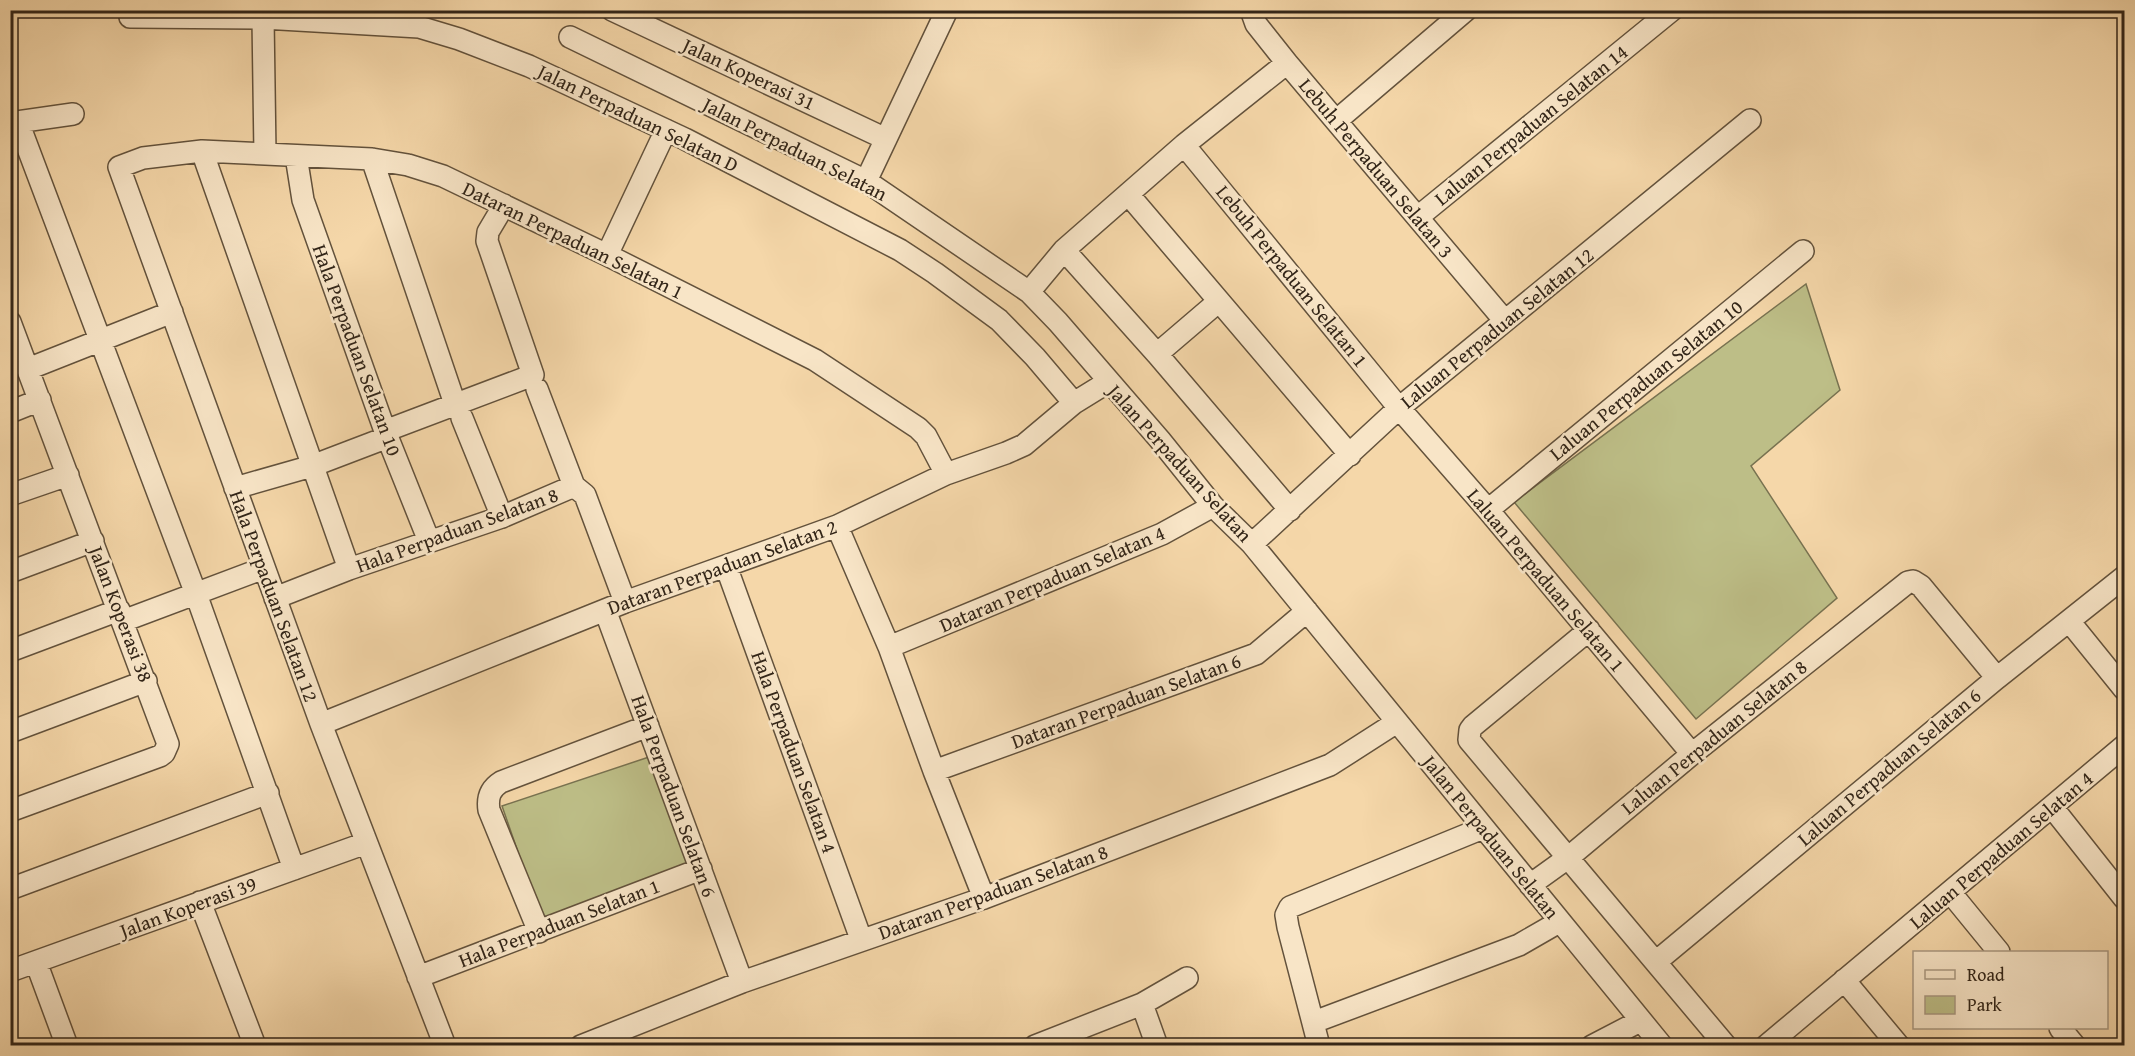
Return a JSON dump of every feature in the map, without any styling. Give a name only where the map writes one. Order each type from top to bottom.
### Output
[{"type":"street","name":"Jalan Koperasi 31","points":[[612,10],[886,139]]},
{"type":"street","points":[[866,181],[947,10]]},
{"type":"street","points":[[1336,121],[1466,10]]},
{"type":"street","name":"Laluan Perpaduan Selatan 14","points":[[1418,217],[1672,10]]},
{"type":"street","name":"Lebuh Perpaduan Selatan 3","points":[[1251,11],[1256,24],[1287,63],[1505,321]]},
{"type":"street","name":"Jalan Perpaduan Selatan D","points":[[130,17],[263,18],[419,27],[439,32],[529,66],[666,130],[900,250],[999,320],[1035,357],[1074,404]]},
{"type":"street","points":[[263,18],[265,154]]},
{"type":"street","name":"Jalan Perpaduan Selatan","points":[[570,37],[866,181],[1029,292],[1058,322],[1160,440],[1213,506],[1252,544],[1662,1046]]},
{"type":"street","points":[[1029,292],[1064,250],[1185,145],[1287,63]]},
{"type":"street","points":[[73,114],[14,122],[196,594],[294,869]]},
{"type":"street","name":"Laluan Perpaduan Selatan 12","points":[[1252,544],[1399,408],[1750,120]]},
{"type":"street","points":[[607,255],[666,130]]},
{"type":"street","name":"Lebuh Perpaduan Selatan 1","points":[[1185,145],[1399,408]]},
{"type":"street","points":[[202,152],[349,569]]},
{"type":"street","name":"Dataran Perpaduan Selatan 1","points":[[143,158],[202,152],[372,159],[408,165],[443,176],[607,255],[815,360],[918,428],[926,436],[946,474]]},
{"type":"street","name":"Hala Perpaduan Selatan 10","points":[[296,156],[303,200],[386,434],[429,541]]},
{"type":"street","name":"Hala Perpaduan Selatan 12","points":[[143,158],[119,167],[321,724],[445,1046]]},
{"type":"street","points":[[372,159],[459,411],[502,517]]},
{"type":"street","points":[[1128,194],[1350,455]]},
{"type":"street","name":"Hala Perpaduan Selatan 8","points":[[275,598],[349,569],[502,517],[574,486],[535,382],[487,241],[488,232],[504,205]]},
{"type":"street","points":[[1064,250],[1157,354],[1290,510]]},
{"type":"street","name":"Laluan Perpaduan Selatan 10","points":[[1488,510],[1803,250]]},
{"type":"street","points":[[1157,354],[1219,301]]},
{"type":"street","points":[[28,369],[172,312]]},
{"type":"street","name":"Jalan Koperasi 38","points":[[10,811],[164,753],[168,744],[12,330]]},
{"type":"street","points":[[235,488],[312,466],[386,434],[459,411],[535,382]]},
{"type":"street","name":"Dataran Perpaduan Selatan 2","points":[[321,724],[615,606],[837,526],[946,474],[1006,453],[1024,445],[1074,404],[1108,382]]},
{"type":"street","points":[[10,412],[40,400]]},
{"type":"street","name":"Laluan Perpaduan Selatan 1","points":[[1399,408],[1488,510],[1692,754]]},
{"type":"street","points":[[10,495],[68,475]]},
{"type":"street","name":"Hala Perpaduan Selatan 6","points":[[574,486],[585,495],[648,726],[742,982]]},
{"type":"street","name":"Dataran Perpaduan Selatan 4","points":[[889,647],[1162,534],[1213,506]]},
{"type":"street","points":[[837,526],[889,647],[934,771],[984,898]]},
{"type":"street","points":[[10,572],[93,541]]},
{"type":"street","name":"Hala Perpaduan Selatan 4","points":[[726,566],[861,939]]},
{"type":"street","points":[[10,651],[196,594],[264,568]]},
{"type":"street","name":"Laluan Perpaduan Selatan 6","points":[[1657,961],[1997,678],[2124,577]]},
{"type":"street","name":"Laluan Perpaduan Selatan 8","points":[[1530,885],[1569,857],[1692,754],[1898,588],[1912,581],[1921,586],[1997,678]]},
{"type":"street","name":"Dataran Perpaduan Selatan 6","points":[[934,771],[1256,654],[1307,612]]},
{"type":"street","points":[[2069,621],[2124,689]]},
{"type":"street","points":[[1589,630],[1473,726],[1468,735],[1472,744],[1657,961],[1726,1046]]},
{"type":"street","points":[[10,732],[146,681]]},
{"type":"street","name":"Dataran Perpaduan Selatan 8","points":[[591,1044],[742,982],[984,898],[1330,765],[1397,722]]},
{"type":"street","points":[[540,932],[489,810],[489,794],[501,782],[648,726]]},
{"type":"street","name":"Laluan Perpaduan Selatan 4","points":[[1766,1046],[2124,747]]},
{"type":"street","points":[[10,889],[268,793]]},
{"type":"street","points":[[2052,807],[2124,898]]},
{"type":"street","points":[[1319,1046],[1288,927],[1286,915],[1290,907],[1483,828]]},
{"type":"street","name":"Jalan Koperasi 39","points":[[10,971],[366,843]]},
{"type":"street","name":"Hala Perpaduan Selatan 1","points":[[418,977],[700,869]]},
{"type":"street","points":[[1950,892],[1999,951]]},
{"type":"street","points":[[200,902],[255,1046]]},
{"type":"street","points":[[1314,1022],[1519,945],[1559,922]]},
{"type":"street","points":[[36,962],[68,1046]]},
{"type":"street","points":[[1035,1046],[1142,1004],[1187,978]]},
{"type":"street","points":[[1844,981],[1899,1046]]},
{"type":"street","points":[[1142,1004],[1157,1046]]},
{"type":"street","points":[[1592,1046],[1640,1021]]},
{"type":"street","points":[[2061,1029],[2075,1046]]},
{"type":"green space","points":[[1806,284],[1840,390],[1751,466],[1837,598],[1696,719],[1514,502]]},
{"type":"green space","points":[[658,754],[696,868],[543,924],[502,806]]}]
